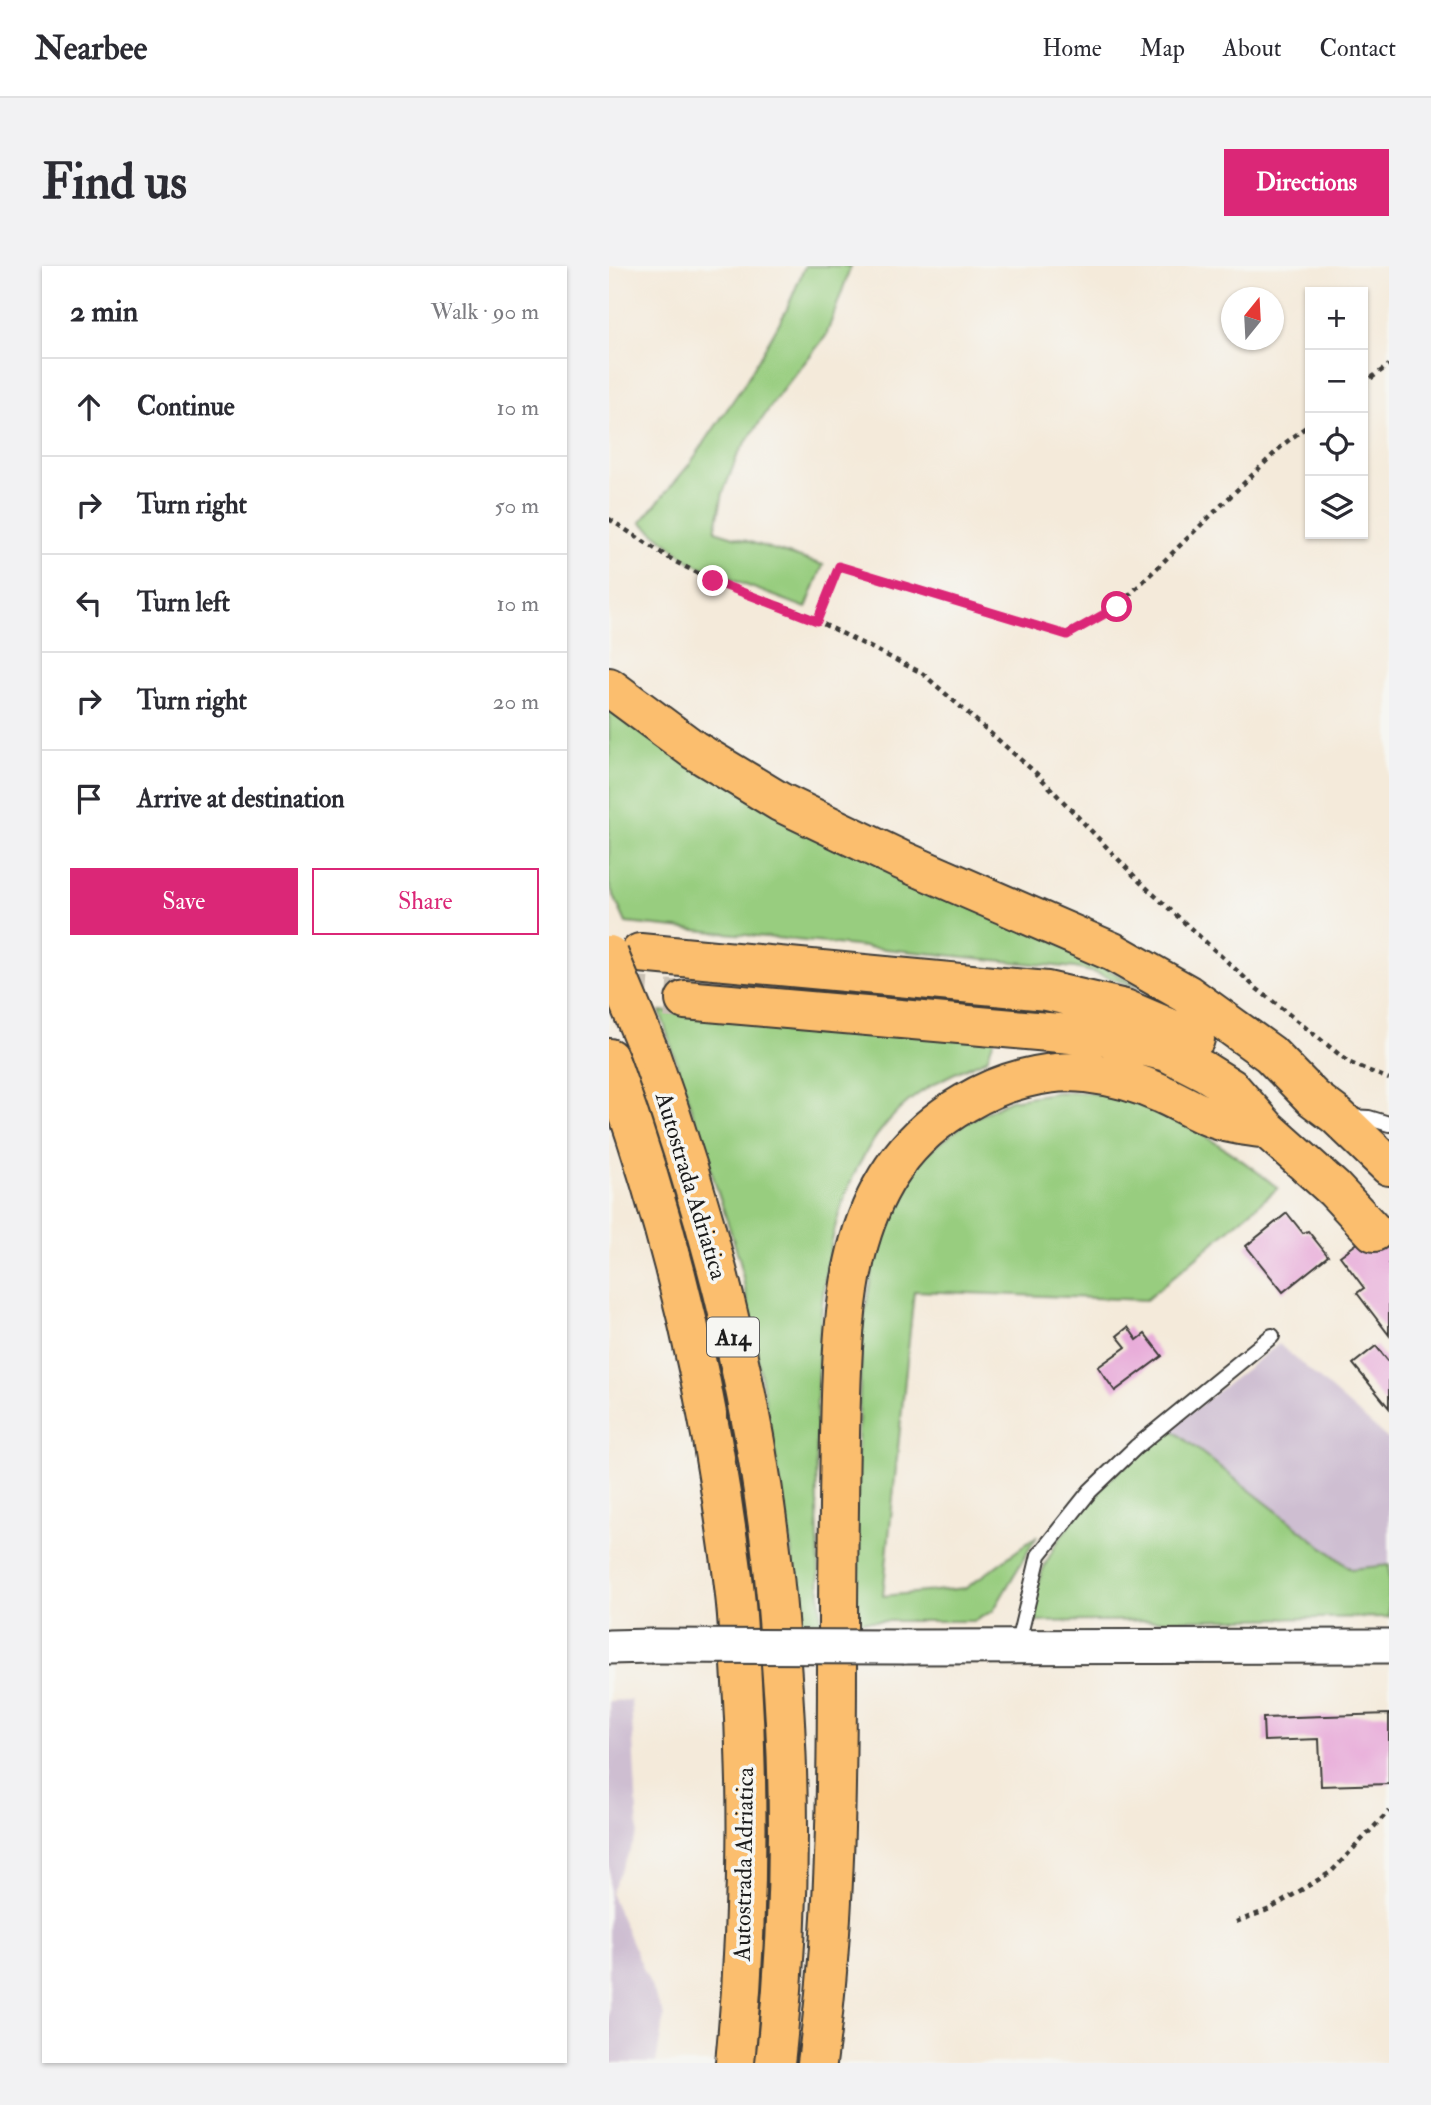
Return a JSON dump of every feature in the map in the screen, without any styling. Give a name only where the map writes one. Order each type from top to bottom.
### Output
[{"type":"highway","points":[[609,687],[694,750],[780,802],[899,859],[1113,952],[1156,975],[1243,1032],[1271,1054],[1389,1166]]},
{"type":"highway","points":[[624,954],[1047,991],[1084,998],[1125,1009],[1175,1030],[1325,1107]]},
{"type":"highway","name":"Autostrada Adriatica","points":[[624,954],[649,1051],[696,1190],[729,1320],[759,1469],[780,1648],[788,1803],[786,1917],[775,2063]]},
{"type":"highway","points":[[685,1000],[1105,1037],[1167,1052],[1231,1088],[1267,1129],[1334,1189],[1374,1232]]},
{"type":"highway","name":"Autostrada Adriatica","points":[[609,1058],[656,1202],[701,1374],[729,1544],[740,1648],[748,1800],[742,1993],[735,2063]]},
{"type":"highway","points":[[817,2063],[832,1908],[837,1757],[843,1323],[855,1252],[867,1216],[895,1164],[913,1141],[938,1121],[987,1090],[1050,1074],[1085,1073],[1125,1080],[1216,1120],[1267,1129]]},
{"type":"street","points":[[609,1647],[1389,1646]]},
{"type":"lane","points":[[1325,1107],[1389,1124]]},
{"type":"lane","points":[[1017,1647],[1039,1555],[1090,1491],[1136,1447],[1272,1336]]},
{"type":"path","points":[[1368,380],[1389,365]]},
{"type":"path","points":[[817,621],[839,566],[1067,635],[1117,607],[1284,444],[1305,428]]},
{"type":"path","points":[[609,519],[674,561],[713,581],[817,621],[922,673],[1037,774],[1140,882],[1256,988],[1350,1063],[1389,1079]]},
{"type":"path","points":[[1236,1922],[1270,1909],[1331,1872],[1389,1811]]},
{"type":"shaded area","points":[[1279,1344],[1389,1440],[1389,1565],[1351,1569],[1170,1428]]},
{"type":"shaded area","points":[[631,1700],[638,1833],[610,1893],[664,2016],[656,2063],[609,2063],[609,1701]]},
{"type":"green space","points":[[805,266],[851,266],[826,336],[780,393],[738,454],[723,493],[715,531],[823,565],[806,608],[692,563],[641,522],[689,465],[743,386],[786,311]]},
{"type":"green space","points":[[609,697],[1145,990],[1075,968],[626,923],[609,885]]},
{"type":"green space","points":[[660,1011],[994,1039],[987,1059],[930,1086],[900,1109],[875,1138],[855,1171],[841,1207],[831,1244],[825,1283],[818,1360],[816,1426],[821,1622],[798,1619],[790,1539],[740,1261]]},
{"type":"green space","points":[[1058,1092],[1107,1095],[1152,1109],[1219,1145],[1278,1188],[1146,1300],[914,1291],[883,1596],[966,1588],[1037,1536],[993,1611],[974,1621],[851,1621],[862,1331],[876,1248],[896,1197],[925,1155],[967,1122],[1010,1100]]},
{"type":"green space","points":[[1170,1428],[1351,1569],[1389,1565],[1389,1617],[1028,1622],[1044,1568],[1071,1522],[1117,1472]]},
{"type":"building","points":[[1287,1213],[1303,1233],[1308,1231],[1328,1256],[1283,1292],[1246,1246]]},
{"type":"building","points":[[1389,1220],[1389,1335],[1357,1293],[1364,1288],[1340,1256]]},
{"type":"building","points":[[1128,1327],[1137,1340],[1145,1334],[1162,1356],[1115,1391],[1098,1367],[1126,1347],[1117,1336]]},
{"type":"building","points":[[1376,1346],[1389,1362],[1389,1408],[1353,1364]]},
{"type":"building","points":[[1389,1714],[1389,1784],[1321,1786],[1319,1739],[1264,1741],[1263,1718]]},
{"type":"tunnel","points":[[609,994],[685,1000]]},
{"type":"route","points":[[713,581],[817,621],[839,566],[1067,635],[1117,607]]}]
